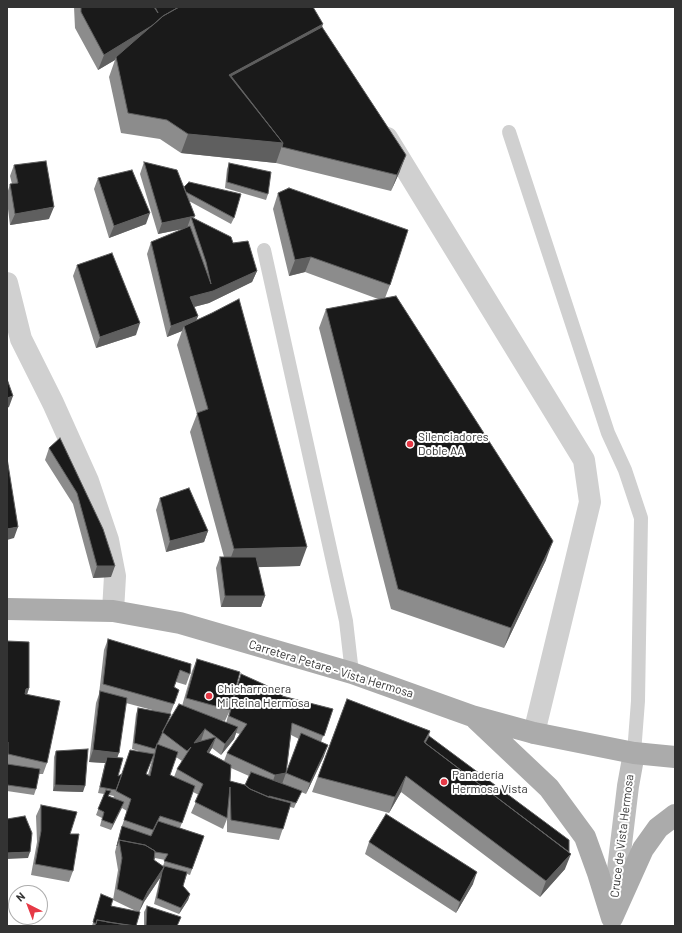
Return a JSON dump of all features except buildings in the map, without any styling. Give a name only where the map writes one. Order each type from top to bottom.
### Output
[{"type":"main road","name":"Carretera Petare - Vista Hermosa","points":[[7,609],[113,611],[180,623],[352,673],[472,716],[534,733],[634,753],[675,757]]},
{"type":"main road","points":[[472,716],[549,788],[585,837],[613,922]]},
{"type":"main road","points":[[613,922],[642,849],[658,828],[675,815]]},
{"type":"street","points":[[377,122],[584,460],[590,502],[534,733]]},
{"type":"street","points":[[7,283],[21,339],[53,403],[88,481],[108,540],[114,576],[113,611]]},
{"type":"street","name":"Cruce de Vista Hermosa","points":[[613,922],[628,786],[634,753]]},
{"type":"lane","points":[[509,132],[608,432],[625,470],[641,518],[638,701],[634,753]]},
{"type":"lane","points":[[264,250],[346,621],[352,673]]},
{"type":"place","name":"Silenciadores Doble AA","points":[[410,444]]},
{"type":"place","name":"Chicharronera Mi Reina Hermosa","points":[[209,696]]},
{"type":"place","name":"Panadería Hermosa Vista","points":[[444,782]]}]
